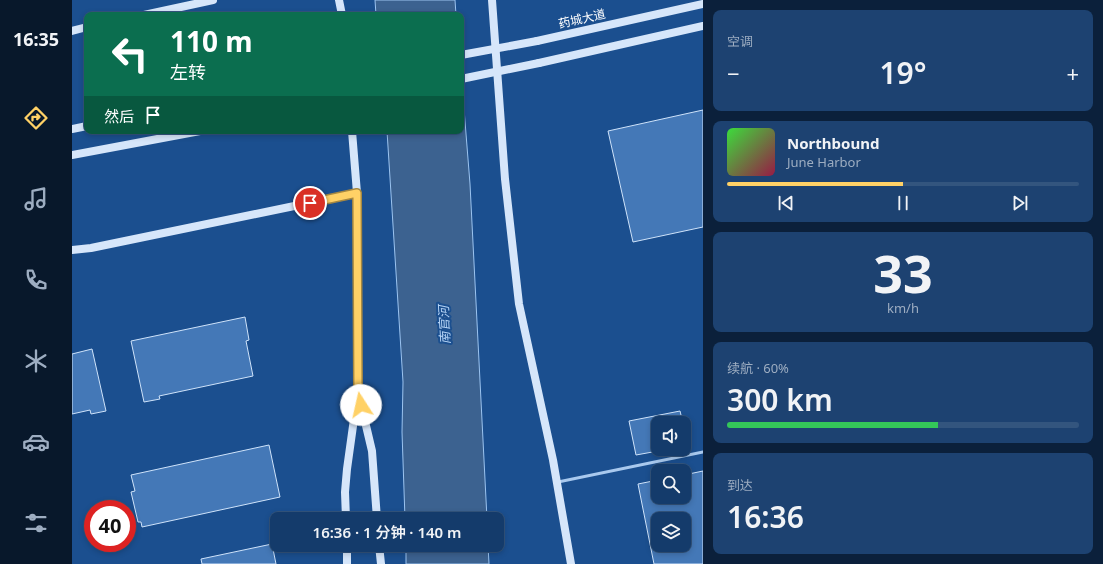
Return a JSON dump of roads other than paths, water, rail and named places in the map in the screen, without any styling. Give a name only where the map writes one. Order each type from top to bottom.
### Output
[{"type":"street","points":[[158,12],[213,0]]},
{"type":"street","points":[[339,0],[341,12]]},
{"type":"street","points":[[492,0],[505,179],[519,304],[557,483],[571,564]]},
{"type":"street","name":"药城大道","points":[[464,54],[538,41],[703,4]]},
{"type":"street","points":[[464,78],[703,26]]},
{"type":"street","points":[[72,30],[84,28]]},
{"type":"street","points":[[72,129],[84,127]]},
{"type":"street","points":[[72,155],[184,134]]},
{"type":"street","points":[[346,512],[345,492],[347,469],[358,390],[357,193],[352,134]]},
{"type":"street","points":[[72,250],[91,248],[357,193]]},
{"type":"street","points":[[358,390],[372,452],[376,512]]},
{"type":"street","points":[[346,552],[347,564]]},
{"type":"street","points":[[380,552],[381,564]]},
{"type":"lane","points":[[557,483],[703,452]]},
{"type":"water","points":[[375,0],[455,0],[456,12],[376,12]]},
{"type":"water","name":"南官河","points":[[464,109],[470,184],[487,512],[405,512],[402,432],[403,382],[387,134],[464,134]]},
{"type":"water","points":[[406,552],[488,552],[489,564],[406,564]]}]
